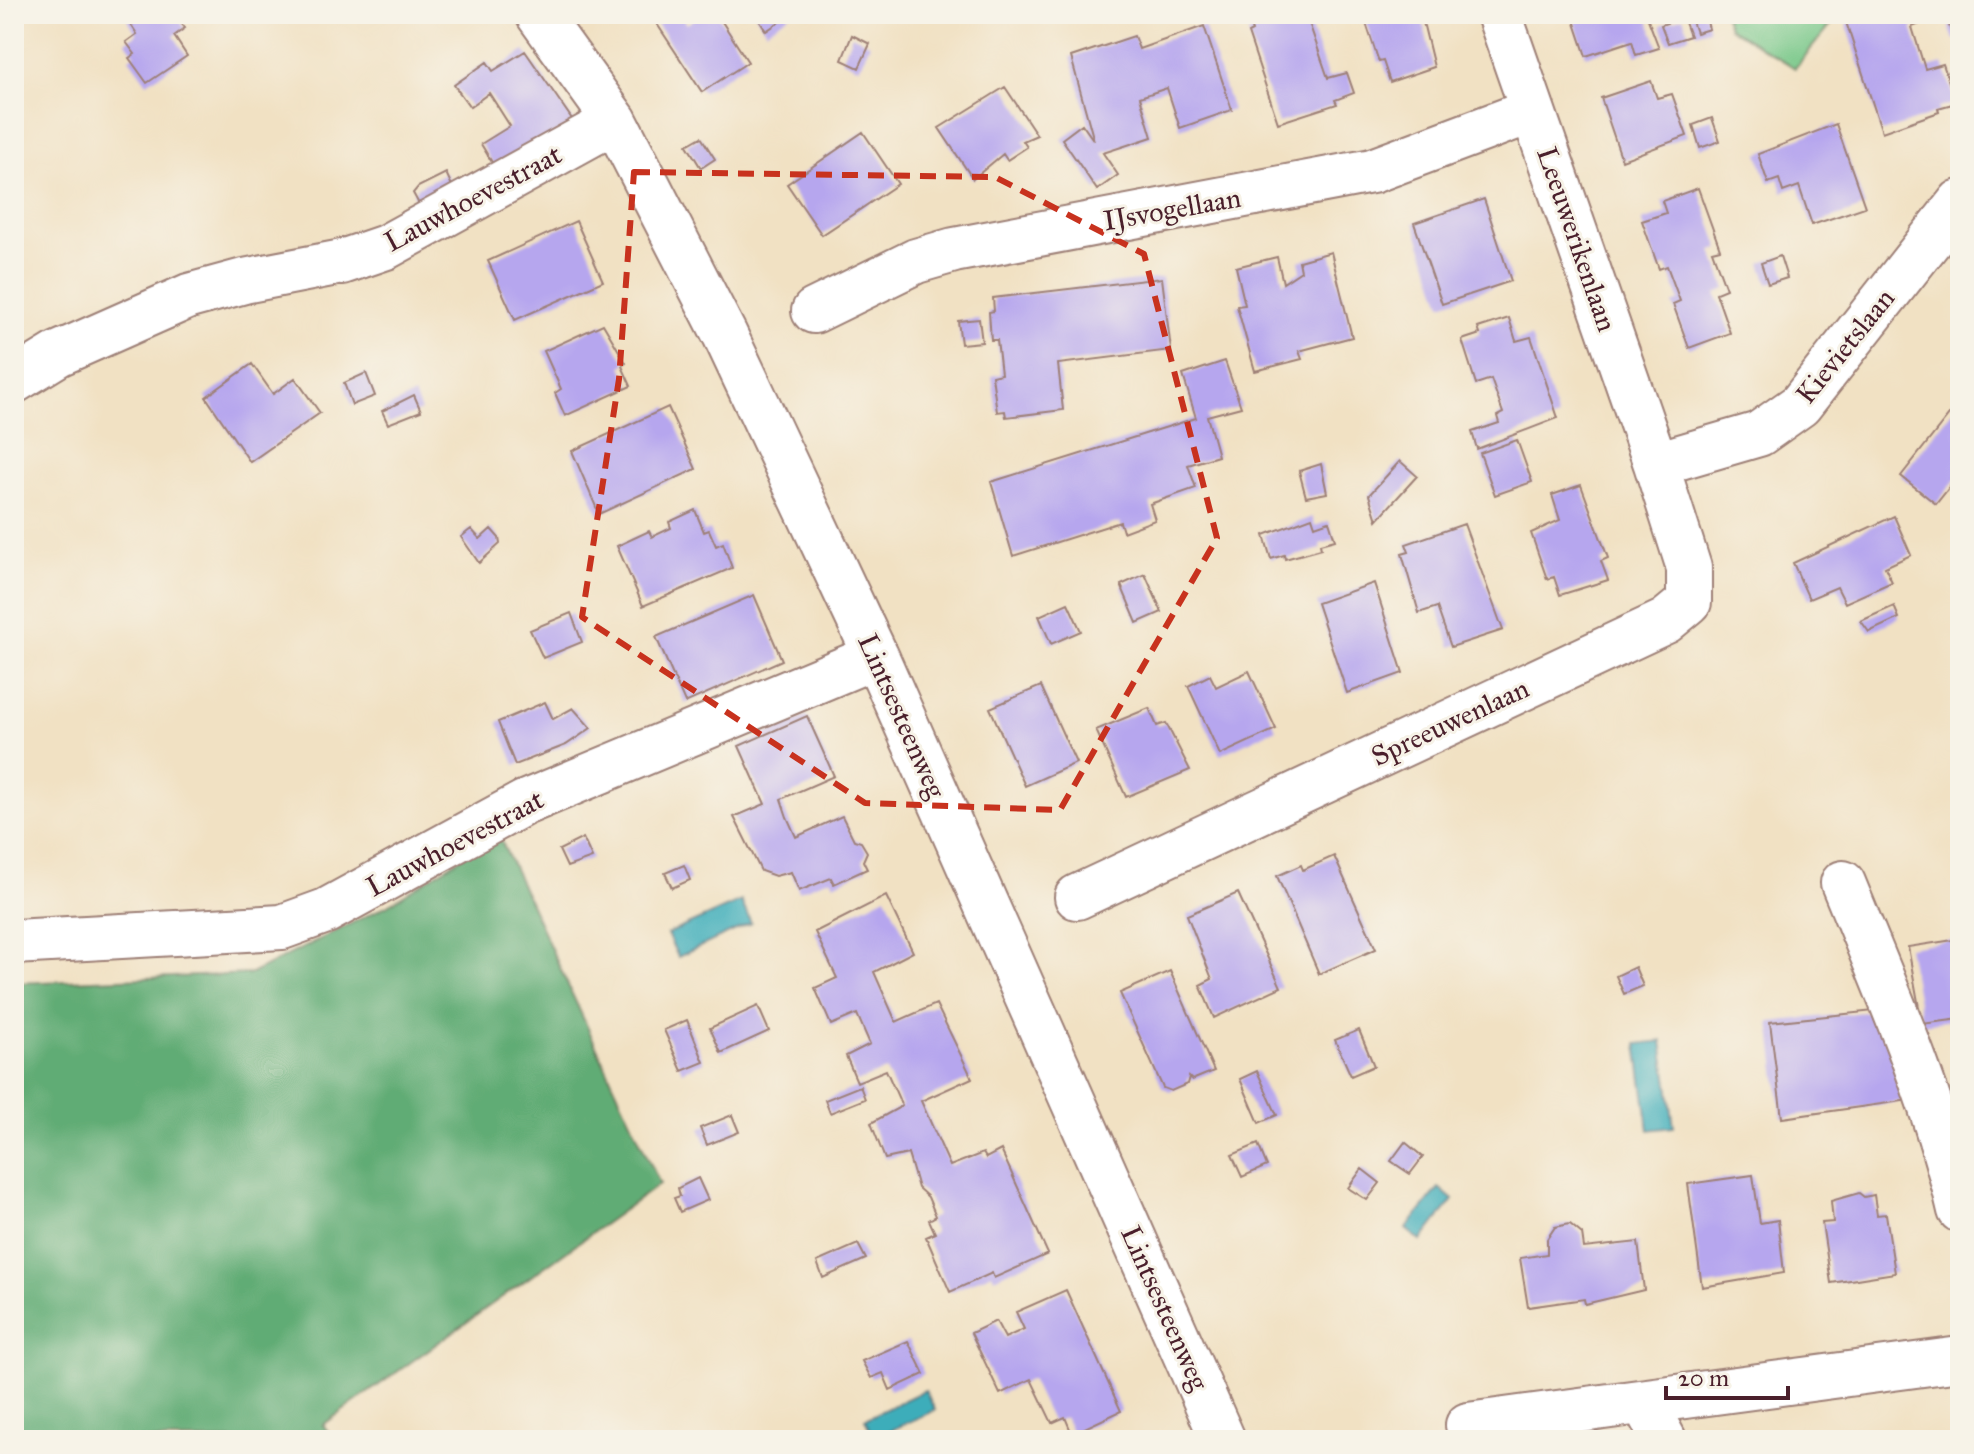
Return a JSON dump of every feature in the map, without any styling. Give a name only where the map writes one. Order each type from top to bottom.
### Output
[{"type":"street","name":"Lintsesteenweg","points":[[538,14],[615,121],[725,335],[876,656],[1223,1440]]},
{"type":"street","name":"Leeuwerikenlaan","points":[[1499,14],[1656,464]]},
{"type":"street","name":"IJsvogellaan","points":[[814,311],[916,261],[954,250],[1372,171],[1532,111]]},
{"type":"street","name":"Lauwhoevestraat","points":[[14,381],[58,354],[189,296],[244,281],[342,262],[386,247],[615,121]]},
{"type":"street","name":"Kievietslaan","points":[[1656,464],[1759,434],[1800,405],[1960,202]]},
{"type":"street","name":"Spreeuwenlaan","points":[[1077,897],[1666,621],[1689,602],[1689,568],[1656,464]]},
{"type":"street","name":"Lauwhoevestraat","points":[[14,942],[282,927],[326,911],[524,803],[876,656]]},
{"type":"street","points":[[1843,883],[1915,1062],[1930,1114],[1944,1141],[1960,1210]]},
{"type":"street","points":[[1468,1425],[1654,1422],[1960,1359]]},
{"type":"highlighted area","points":[[634,172],[995,177],[1144,254],[1217,538],[1060,810],[865,803],[582,617],[619,379]]},
{"type":"green space","points":[[1724,14],[1840,14],[1795,68],[1729,27]]},
{"type":"green space","points":[[498,834],[660,1184],[323,1425],[335,1440],[14,1440],[14,983],[251,974],[388,905]]},
{"type":"water","points":[[741,901],[751,923],[678,957],[667,934]]},
{"type":"water","points":[[1662,1041],[1674,1127],[1649,1130],[1637,1044]]},
{"type":"water","points":[[1439,1188],[1453,1200],[1421,1241],[1406,1229]]},
{"type":"water","points":[[925,1390],[935,1410],[874,1438],[865,1419]]},
{"type":"building","points":[[124,14],[194,14],[181,23],[185,28],[174,36],[187,56],[147,83],[129,58],[135,54],[126,42],[137,34]]},
{"type":"building","points":[[671,14],[680,14],[687,24],[702,14],[717,14],[748,62],[702,92],[657,24]]},
{"type":"building","points":[[755,14],[791,14],[766,31]]},
{"type":"building","points":[[1266,14],[1284,14],[1286,19],[1306,14],[1328,78],[1347,73],[1354,93],[1335,100],[1337,104],[1278,123],[1248,33],[1252,31],[1248,20]]},
{"type":"building","points":[[1363,14],[1421,14],[1434,67],[1390,82],[1383,61],[1379,62]]},
{"type":"building","points":[[1572,14],[1646,14],[1659,48],[1636,55],[1632,41],[1586,56]]},
{"type":"building","points":[[1705,14],[1709,29],[1696,33],[1690,15]]},
{"type":"building","points":[[1869,14],[1925,14],[1928,21],[1912,27],[1925,69],[1943,64],[1956,103],[1882,132],[1846,22]]},
{"type":"building","points":[[1945,14],[1960,14],[1960,38],[1954,40]]},
{"type":"building","points":[[1683,17],[1690,36],[1668,43],[1661,25]]},
{"type":"building","points":[[1204,26],[1232,110],[1180,128],[1167,88],[1140,97],[1152,137],[1103,153],[1118,175],[1097,190],[1062,139],[1082,124],[1094,141],[1071,57],[1134,36],[1139,49]]},
{"type":"building","points":[[852,35],[870,44],[859,68],[842,60]]},
{"type":"building","points":[[525,51],[574,122],[496,169],[481,144],[510,126],[489,93],[470,107],[454,85],[487,62],[493,71]]},
{"type":"building","points":[[1651,81],[1657,98],[1672,94],[1687,136],[1622,160],[1601,98]]},
{"type":"building","points":[[1005,87],[1037,135],[1023,141],[1027,147],[1007,160],[1003,154],[973,179],[939,128]]},
{"type":"building","points":[[1712,118],[1720,141],[1700,148],[1693,125]]},
{"type":"building","points":[[1836,124],[1865,207],[1812,225],[1799,186],[1783,192],[1779,179],[1768,183],[1758,154]]},
{"type":"building","points":[[863,132],[898,184],[822,235],[787,184]]},
{"type":"building","points":[[701,137],[715,159],[701,168],[687,145]]},
{"type":"building","points":[[446,173],[454,190],[421,208],[413,193],[418,187]]},
{"type":"building","points":[[1698,188],[1720,249],[1712,251],[1726,289],[1716,293],[1730,333],[1689,348],[1673,304],[1680,301],[1667,266],[1659,269],[1642,221],[1666,213],[1662,201]]},
{"type":"building","points":[[1484,199],[1511,281],[1442,304],[1414,223]]},
{"type":"building","points":[[576,221],[603,281],[515,320],[488,261]]},
{"type":"building","points":[[1331,252],[1352,337],[1299,351],[1302,359],[1255,371],[1237,306],[1245,305],[1236,267],[1277,257],[1283,283],[1301,271],[1299,261]]},
{"type":"building","points":[[1780,256],[1787,278],[1768,284],[1761,263]]},
{"type":"building","points":[[1162,278],[1171,350],[1058,364],[1063,410],[1006,417],[1005,411],[997,412],[992,376],[1001,374],[997,340],[991,340],[989,312],[994,311],[993,298]]},
{"type":"building","points":[[1509,318],[1516,341],[1531,337],[1558,418],[1477,449],[1472,432],[1499,423],[1497,416],[1503,413],[1491,379],[1476,384],[1462,340],[1480,334],[1478,328]]},
{"type":"building","points":[[979,319],[982,342],[961,344],[958,321]]},
{"type":"building","points":[[603,324],[626,363],[622,366],[631,386],[565,416],[555,393],[561,389],[544,351]]},
{"type":"building","points":[[1225,361],[1241,407],[1207,416],[1218,456],[1188,465],[1196,488],[1150,504],[1155,520],[1123,532],[1120,522],[1013,556],[991,482],[1196,418],[1183,375]]},
{"type":"building","points":[[252,364],[273,394],[295,378],[320,413],[250,462],[206,397]]},
{"type":"building","points":[[366,373],[375,396],[352,405],[344,383]]},
{"type":"building","points":[[414,395],[421,411],[388,424],[382,411]]},
{"type":"building","points":[[1960,401],[1960,481],[1956,479],[1936,504],[1901,476]]},
{"type":"building","points":[[668,407],[696,469],[599,514],[572,451]]},
{"type":"building","points":[[1517,440],[1532,482],[1495,495],[1480,453]]},
{"type":"building","points":[[1400,461],[1417,476],[1377,520],[1369,495]]},
{"type":"building","points":[[1321,464],[1327,493],[1306,497],[1299,471]]},
{"type":"building","points":[[1581,485],[1608,558],[1601,561],[1608,580],[1560,595],[1554,577],[1547,579],[1531,533],[1560,520],[1552,495]]},
{"type":"building","points":[[695,510],[704,532],[709,530],[716,546],[723,543],[732,568],[643,606],[617,546],[649,531],[652,537],[671,528],[669,522]]},
{"type":"building","points":[[1894,516],[1911,555],[1885,567],[1892,582],[1845,603],[1837,587],[1809,599],[1793,563]]},
{"type":"building","points":[[1312,517],[1315,526],[1329,521],[1335,540],[1320,544],[1321,549],[1285,559],[1284,555],[1271,559],[1264,535]]},
{"type":"building","points":[[1464,524],[1503,630],[1451,647],[1437,607],[1419,613],[1402,554],[1409,552],[1406,544]]},
{"type":"building","points":[[471,529],[480,539],[491,529],[499,538],[500,544],[479,563],[461,537]]},
{"type":"building","points":[[1145,574],[1162,612],[1137,623],[1121,585]]},
{"type":"building","points":[[1374,583],[1403,673],[1347,693],[1317,603]]},
{"type":"building","points":[[754,595],[782,660],[685,703],[656,637]]},
{"type":"building","points":[[1068,603],[1081,631],[1051,644],[1039,616]]},
{"type":"building","points":[[1894,606],[1899,618],[1869,632],[1861,621]]},
{"type":"building","points":[[571,613],[582,642],[543,658],[530,630]]},
{"type":"building","points":[[1249,671],[1276,729],[1220,755],[1188,686],[1210,675],[1216,687]]},
{"type":"building","points":[[1041,686],[1076,763],[1025,786],[990,708]]},
{"type":"building","points":[[545,702],[553,719],[573,708],[591,728],[566,745],[515,765],[498,722]]},
{"type":"building","points":[[1149,708],[1157,726],[1166,723],[1190,770],[1126,797],[1096,730]]},
{"type":"building","points":[[807,716],[834,776],[781,799],[787,817],[796,837],[842,816],[854,840],[861,842],[867,852],[863,861],[867,869],[834,884],[831,878],[799,891],[791,872],[775,876],[761,871],[734,817],[765,804],[739,746]]},
{"type":"building","points":[[583,838],[592,858],[567,867],[559,850]]},
{"type":"building","points":[[1334,856],[1376,949],[1319,974],[1277,876],[1301,865],[1303,870]]},
{"type":"building","points":[[684,865],[690,880],[672,888],[665,873]]},
{"type":"building","points":[[1238,893],[1281,987],[1214,1018],[1200,985],[1212,979],[1187,915]]},
{"type":"building","points":[[886,896],[913,952],[874,972],[896,1022],[936,1004],[972,1078],[921,1101],[950,1166],[983,1153],[986,1158],[1001,1150],[1048,1254],[994,1278],[992,1273],[950,1292],[926,1237],[935,1233],[929,1220],[936,1216],[928,1197],[918,1188],[908,1154],[885,1159],[871,1123],[902,1106],[886,1070],[857,1082],[846,1056],[870,1044],[857,1014],[831,1025],[815,988],[837,978],[815,932]]},
{"type":"building","points":[[1960,939],[1960,1019],[1922,1024],[1908,947]]},
{"type":"building","points":[[1635,967],[1643,986],[1624,994],[1616,976]]},
{"type":"building","points":[[1170,971],[1214,1071],[1192,1080],[1189,1077],[1187,1084],[1171,1091],[1163,1088],[1120,993]]},
{"type":"building","points":[[758,1006],[769,1031],[721,1053],[710,1028]]},
{"type":"building","points":[[1874,1011],[1910,1100],[1782,1118],[1770,1022]]},
{"type":"building","points":[[687,1020],[704,1062],[682,1071],[664,1030]]},
{"type":"building","points":[[1359,1030],[1374,1066],[1351,1076],[1335,1040]]},
{"type":"building","points":[[1257,1071],[1277,1115],[1259,1123],[1240,1079]]},
{"type":"building","points":[[860,1086],[865,1099],[830,1113],[825,1100]]},
{"type":"building","points":[[732,1115],[739,1132],[707,1145],[700,1128]]},
{"type":"building","points":[[1405,1142],[1423,1157],[1410,1174],[1391,1161]]},
{"type":"building","points":[[1258,1144],[1267,1166],[1242,1177],[1232,1155]]},
{"type":"building","points":[[1362,1169],[1380,1183],[1367,1200],[1348,1188]]},
{"type":"building","points":[[1753,1175],[1760,1223],[1778,1220],[1784,1273],[1702,1287],[1688,1184]]},
{"type":"building","points":[[698,1178],[708,1200],[680,1212],[674,1198],[680,1196],[678,1188]]},
{"type":"building","points":[[1859,1193],[1864,1197],[1874,1195],[1877,1215],[1886,1214],[1895,1273],[1831,1283],[1822,1223],[1833,1222],[1831,1201]]},
{"type":"building","points":[[1570,1224],[1582,1234],[1584,1248],[1638,1242],[1644,1290],[1585,1304],[1584,1299],[1528,1307],[1520,1258],[1547,1254],[1547,1239],[1555,1227]]},
{"type":"building","points":[[858,1244],[866,1259],[823,1278],[817,1262]]},
{"type":"building","points":[[1066,1290],[1121,1411],[1072,1434],[1065,1417],[1052,1423],[1031,1379],[1000,1394],[971,1333],[996,1321],[1005,1338],[1024,1329],[1016,1312]]},
{"type":"building","points":[[908,1341],[924,1374],[890,1390],[883,1373],[871,1378],[862,1361]]}]
